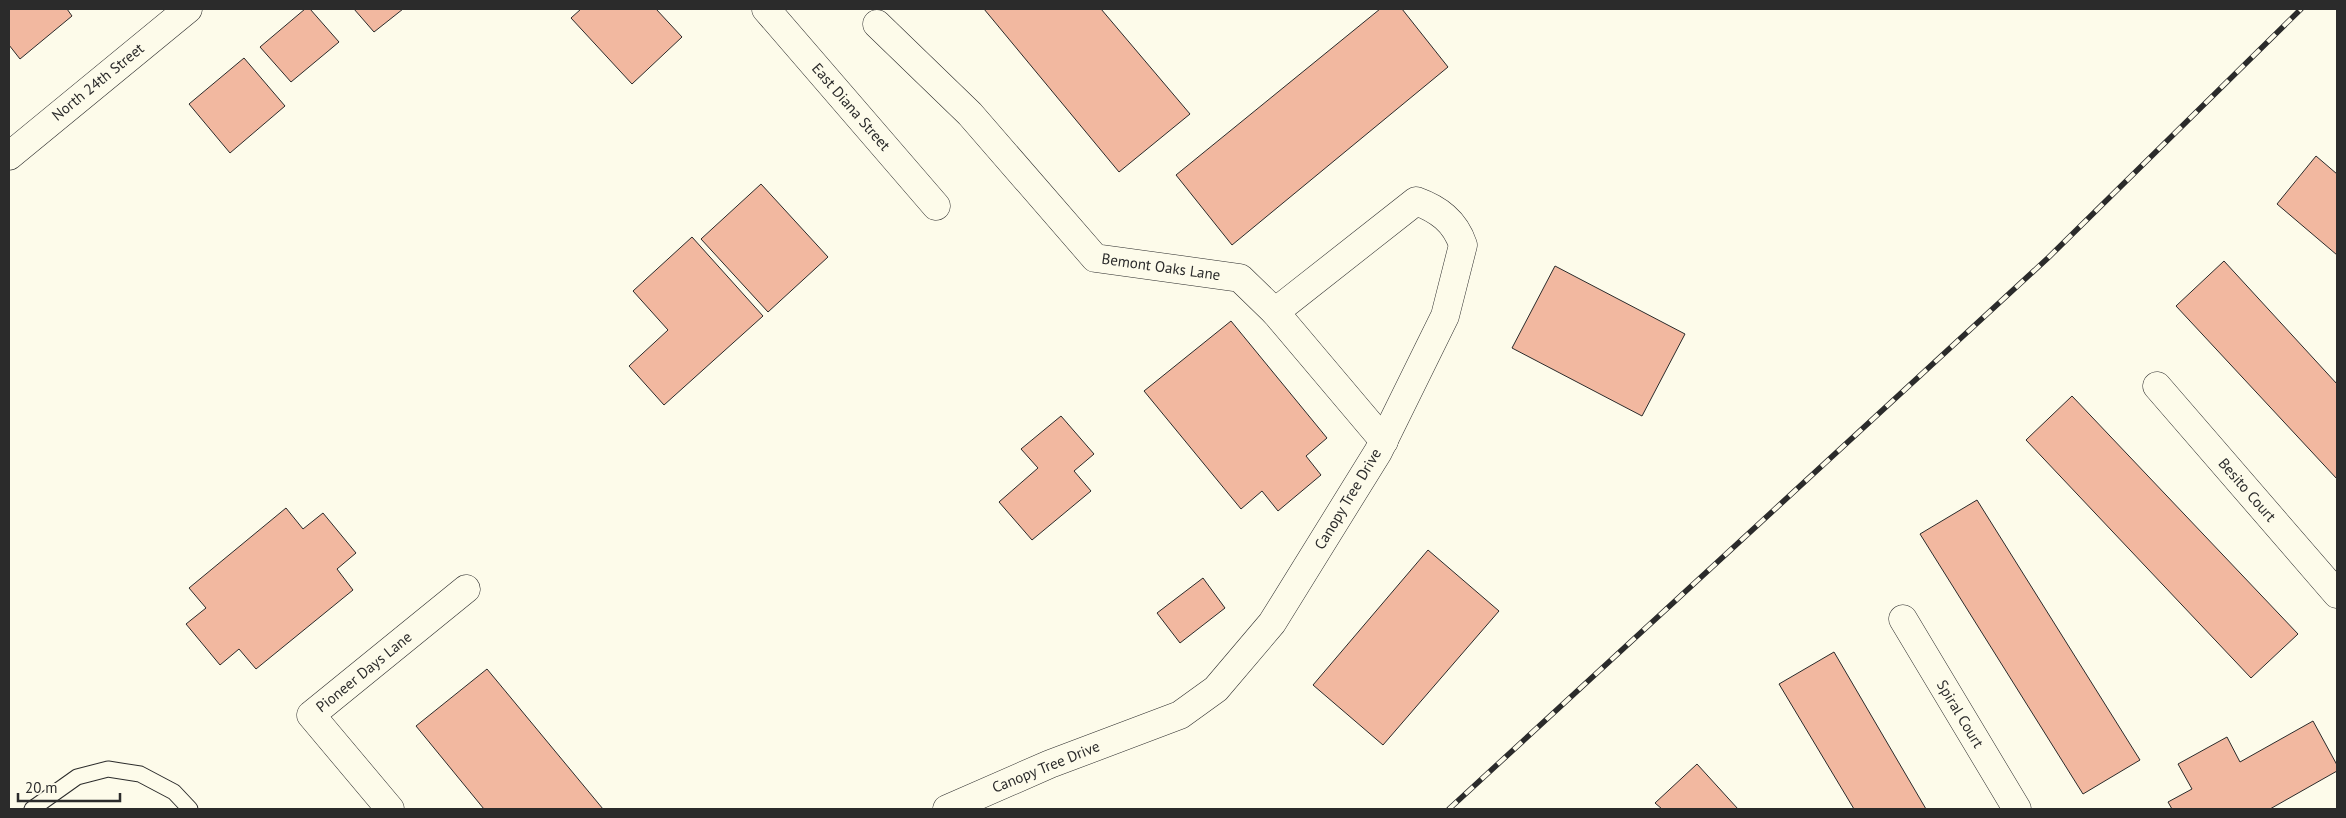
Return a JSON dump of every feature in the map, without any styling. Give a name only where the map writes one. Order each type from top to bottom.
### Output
[{"type":"street","name":"North 24th Street","points":[[9,156],[188,9]]},
{"type":"street","name":"East Diana Street","points":[[766,9],[936,206]]},
{"type":"street","name":"Bemont Oaks Lane","points":[[877,24],[970,114],[1096,258],[1240,278],[1275,312],[1384,441]]},
{"type":"street","name":"Canopy Tree Drive","points":[[947,809],[1050,764],[1180,715],[1216,689],[1272,623],[1384,441],[1445,316],[1463,245],[1460,234],[1435,208],[1416,201],[1275,312]]},
{"type":"street","name":"Besito Court","points":[[2156,386],[2337,594]]},
{"type":"street","name":"Pioneer Days Lane","points":[[390,809],[311,715],[466,589]]},
{"type":"street","name":"Spiral Court","points":[[1903,619],[2017,809]]},
{"type":"lane","points":[[32,809],[77,777],[108,769],[140,774],[174,792],[190,809]]},
{"type":"building","points":[[9,9],[67,9],[72,16],[20,59],[9,45]]},
{"type":"building","points":[[305,9],[310,9],[339,42],[291,82],[260,47]]},
{"type":"building","points":[[354,9],[403,9],[374,32]]},
{"type":"building","points":[[581,9],[656,9],[682,37],[632,84],[571,18]]},
{"type":"building","points":[[984,9],[1101,9],[1190,114],[1119,172]]},
{"type":"building","points":[[1380,9],[1402,9],[1448,67],[1232,245],[1176,175]]},
{"type":"building","points":[[244,58],[285,106],[230,153],[189,104]]},
{"type":"building","points":[[2316,156],[2337,174],[2337,255],[2277,204]]},
{"type":"building","points":[[761,184],[828,257],[768,312],[701,239]]},
{"type":"building","points":[[692,237],[763,316],[664,405],[629,366],[668,330],[633,291]]},
{"type":"building","points":[[2224,261],[2337,384],[2337,479],[2176,306]]},
{"type":"building","points":[[1555,266],[1685,334],[1642,416],[1512,348]]},
{"type":"building","points":[[1231,321],[1327,438],[1306,456],[1321,475],[1278,511],[1262,491],[1241,509],[1144,391]]},
{"type":"building","points":[[2072,396],[2298,634],[2251,678],[2026,440]]},
{"type":"building","points":[[1061,416],[1094,454],[1074,471],[1091,491],[1032,540],[999,502],[1038,468],[1021,449]]},
{"type":"building","points":[[1977,500],[2140,760],[2083,794],[1920,534]]},
{"type":"building","points":[[286,508],[303,529],[323,513],[356,553],[337,569],[353,590],[256,669],[239,649],[220,665],[186,624],[206,608],[189,588]]},
{"type":"building","points":[[1428,550],[1499,611],[1383,745],[1313,685]]},
{"type":"building","points":[[1203,578],[1225,608],[1180,643],[1157,613]]},
{"type":"building","points":[[1834,652],[1926,809],[1854,809],[1779,684]]},
{"type":"building","points":[[487,669],[603,809],[484,809],[416,726]]},
{"type":"building","points":[[2313,721],[2337,765],[2337,771],[2270,809],[2172,809],[2168,802],[2192,789],[2178,764],[2227,737],[2240,762]]},
{"type":"building","points":[[1697,764],[1738,809],[1662,809],[1655,803]]},
{"type":"railway","points":[[1449,809],[2049,257],[2301,9]]}]
